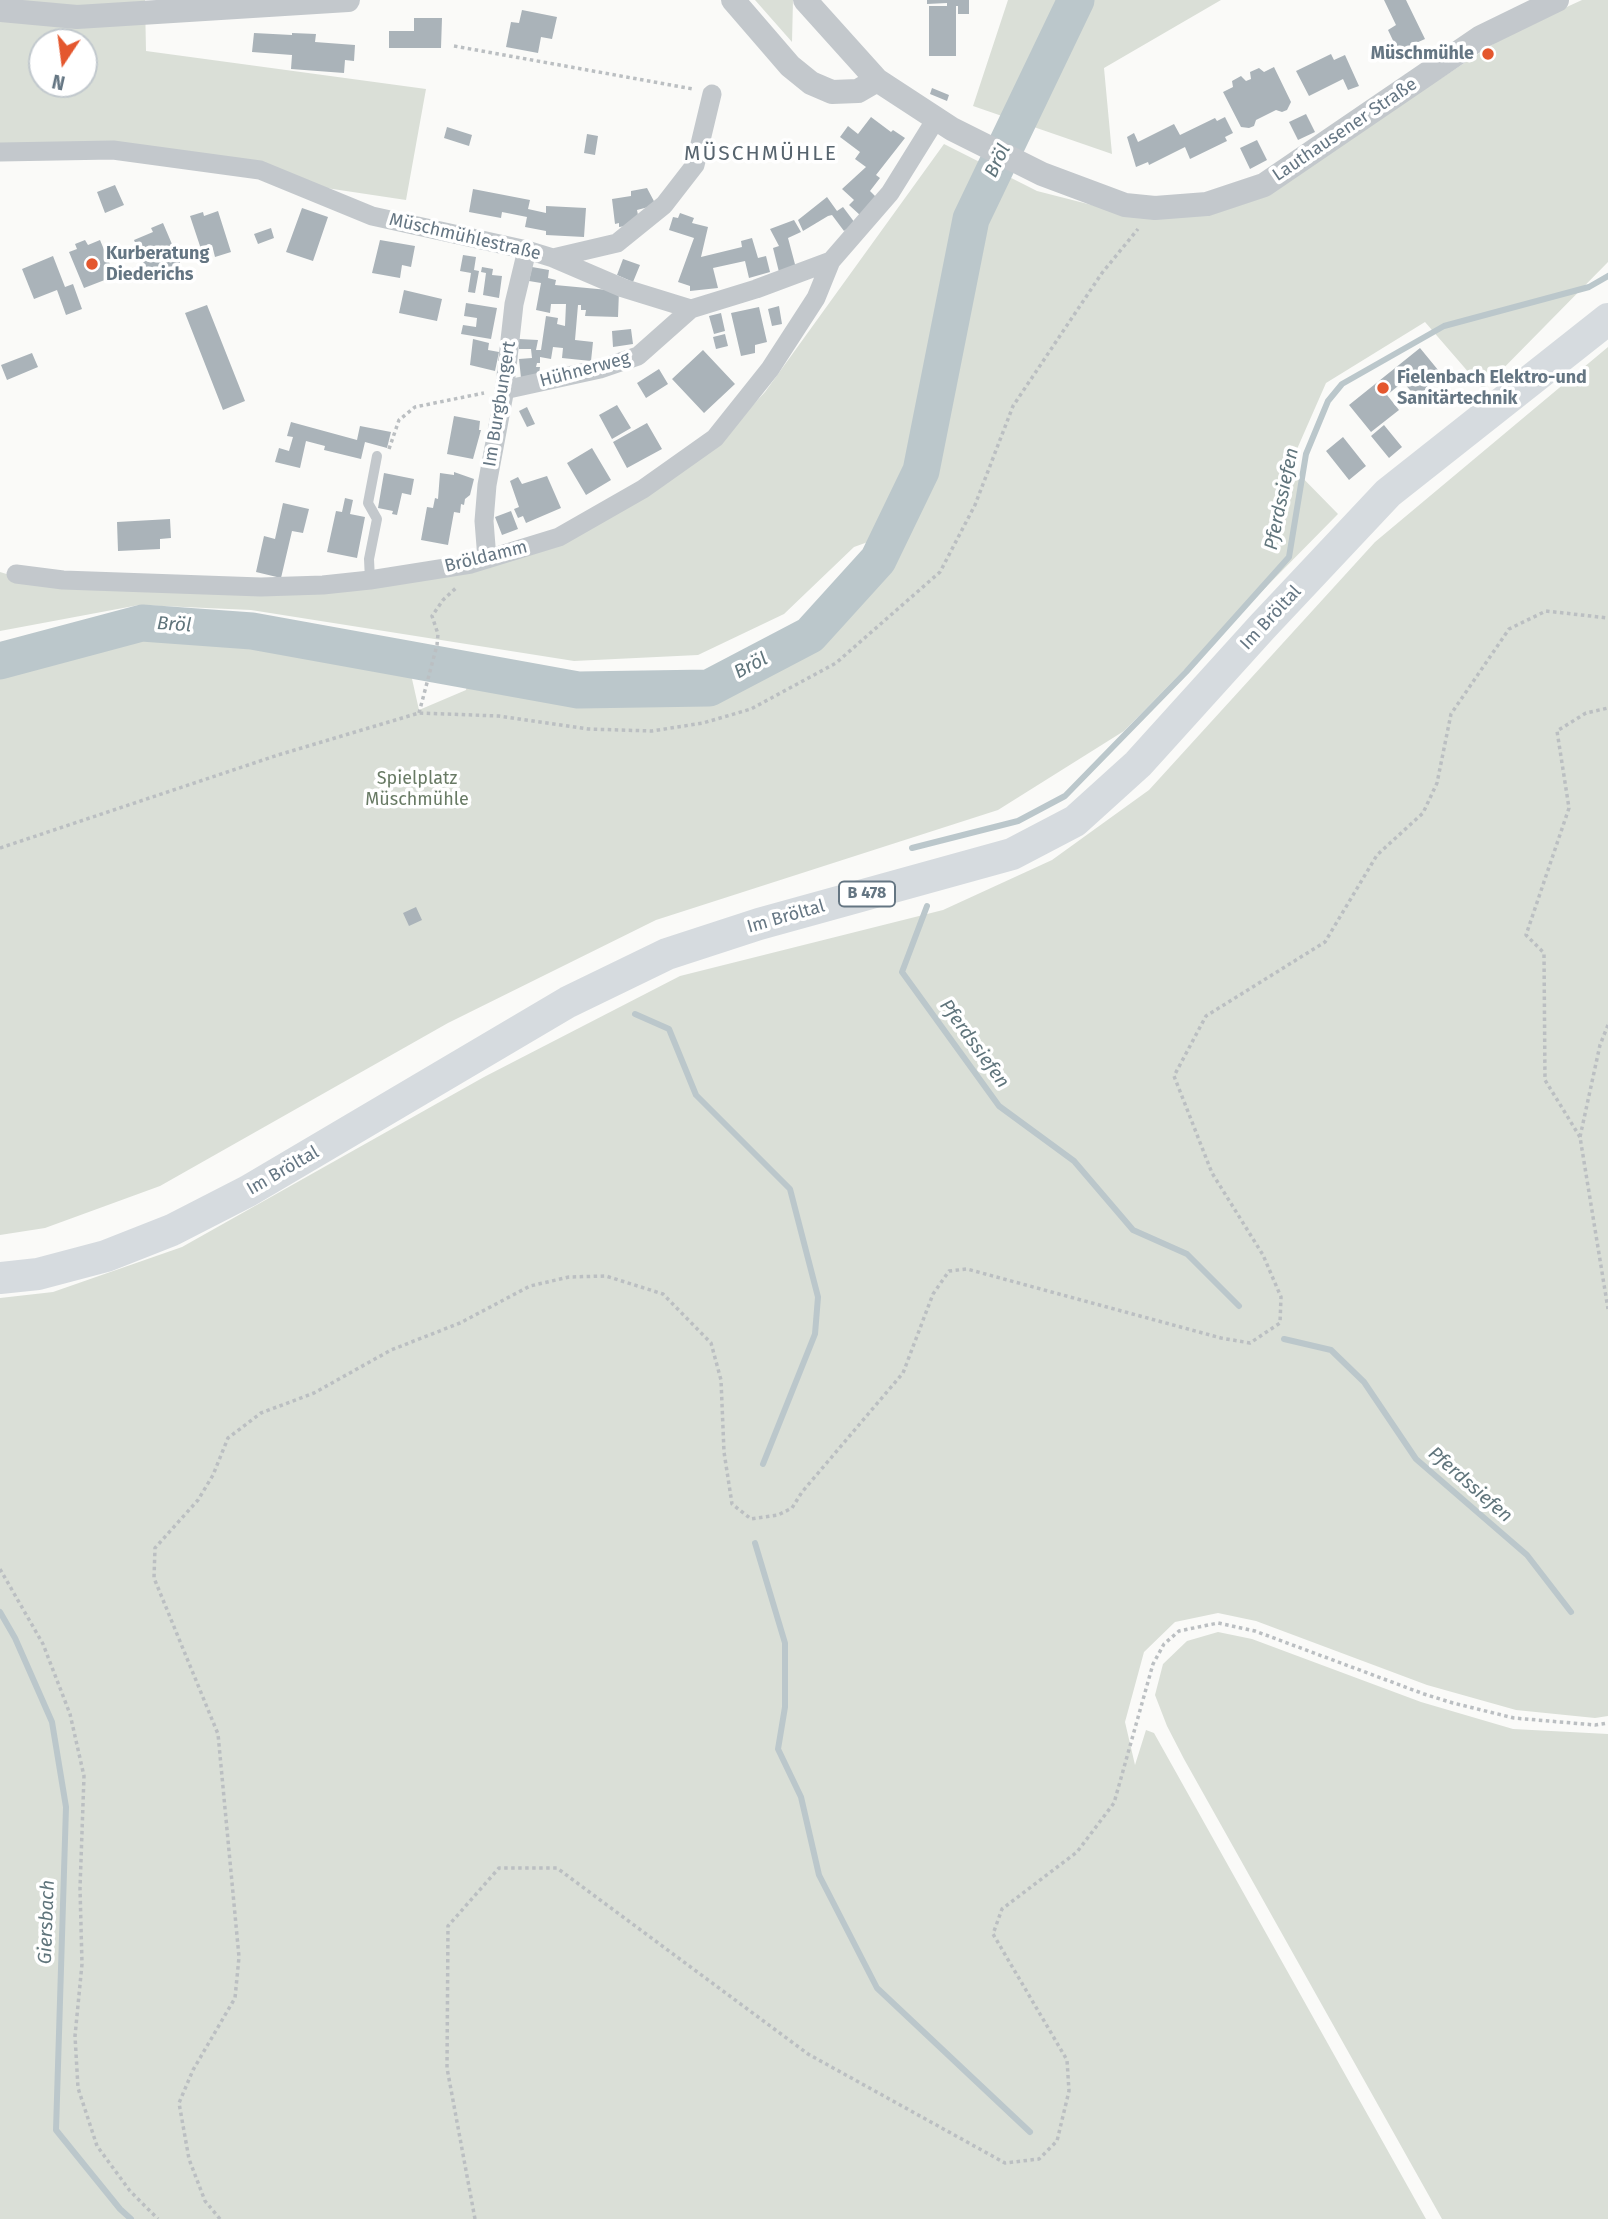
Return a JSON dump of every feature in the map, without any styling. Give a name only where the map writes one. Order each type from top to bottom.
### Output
[{"type":"main road","name":"Im Bröltal","points":[[0,1278],[38,1274],[106,1256],[172,1230],[248,1192],[568,1002],[667,954],[759,924],[1012,853],[1075,821],[1138,764],[1388,493],[1608,318]]},
{"type":"street","points":[[0,10],[77,17],[348,0]]},
{"type":"street","points":[[733,0],[790,66],[811,83],[832,92],[858,91],[877,79]]},
{"type":"street","name":"Lauthausener Straße","points":[[804,0],[877,79],[944,124],[1041,174],[1125,205],[1155,208],[1208,204],[1264,185],[1481,37],[1556,0]]},
{"type":"street","points":[[553,258],[617,243],[664,205],[695,165],[712,94]]},
{"type":"street","points":[[691,309],[756,289],[831,261],[890,193],[944,124]]},
{"type":"street","name":"Müschmühlestraße","points":[[0,152],[113,150],[260,170],[372,216],[527,250],[553,258],[623,288],[691,309]]},
{"type":"street","name":"Im Burgbungert","points":[[479,561],[487,485],[504,392],[514,304],[527,250]]},
{"type":"street","name":"Bröldamm","points":[[16,574],[63,580],[261,587],[370,580],[479,561],[558,537],[643,489],[715,438],[770,369],[816,298],[831,261]]},
{"type":"street","name":"Hühnerweg","points":[[504,392],[600,369],[638,356],[691,309]]},
{"type":"lane","points":[[370,580],[369,559],[377,519],[368,503],[377,456]]},
{"type":"path","points":[[454,46],[712,94]]},
{"type":"path","points":[[0,848],[278,755],[419,713],[499,716],[588,729],[652,731],[703,723],[751,709],[836,663],[940,572],[975,505],[1013,406],[1102,273],[1155,208]]},
{"type":"path","points":[[389,449],[399,420],[415,407],[489,392],[504,392]]},
{"type":"path","points":[[419,713],[437,645],[438,634],[432,616],[479,561]]},
{"type":"path","points":[[220,2219],[205,2202],[189,2159],[179,2103],[192,2070],[236,1998],[239,1957],[218,1734],[154,1577],[155,1548],[198,1500],[213,1475],[228,1438],[261,1413],[314,1392],[391,1350],[460,1323],[530,1286],[569,1277],[606,1276],[663,1294],[711,1343],[721,1380],[724,1452],[732,1504],[751,1519],[778,1514],[792,1508],[802,1492],[903,1373],[933,1294],[949,1271],[967,1269],[1221,1338],[1250,1343],[1280,1323],[1281,1297],[1263,1255],[1212,1173],[1174,1076],[1206,1016],[1325,942],[1377,855],[1423,813],[1437,783],[1451,714],[1509,629],[1546,611],[1608,618]]},
{"type":"path","points":[[1580,1137],[1545,1080],[1544,953],[1526,935],[1569,808],[1556,731],[1586,713],[1608,708]]},
{"type":"path","points":[[1608,1025],[1600,1045],[1580,1137],[1608,1309]]},
{"type":"path","points":[[0,1569],[43,1644],[70,1714],[84,1776],[79,1888],[82,1964],[75,2036],[78,2088],[97,2147],[130,2191],[158,2219]]},
{"type":"path","points":[[475,2219],[447,2068],[448,1926],[499,1868],[557,1868],[808,2054],[1005,2163],[1038,2159],[1057,2141],[1069,2091],[1067,2060],[992,1934],[1002,1909],[1077,1852],[1114,1803],[1153,1664],[1164,1644],[1179,1631],[1218,1623],[1255,1631],[1454,1703],[1514,1718],[1608,1723]]},
{"type":"green space","points":[[0,0],[145,0],[146,51],[426,89],[406,200],[193,168],[0,146]]},
{"type":"green space","points":[[755,0],[793,0],[792,42]]},
{"type":"green space","points":[[1008,0],[1221,0],[1104,68],[1112,154],[973,106]]},
{"type":"green space","name":"Spielplatz Müschmühle","points":[[1582,0],[1608,0],[1608,262],[1483,389],[1425,322],[1326,383],[1290,465],[1338,514],[1124,731],[998,810],[656,920],[448,1023],[160,1186],[45,1228],[0,1235],[0,669],[140,630],[254,643],[410,670],[419,710],[466,690],[468,678],[573,698],[710,692],[816,644],[887,566],[912,526],[854,547],[784,614],[698,655],[574,661],[251,610],[139,605],[0,631],[0,572],[23,579],[251,592],[559,542],[721,439],[765,392],[944,144],[1037,191],[1135,216],[1268,192],[1510,33]]},
{"type":"green space","points":[[1608,347],[1608,1716],[1595,1718],[1516,1710],[1427,1685],[1256,1621],[1218,1613],[1175,1622],[1144,1652],[1125,1722],[1135,1765],[1146,1730],[1154,1733],[1426,2219],[0,2219],[0,1298],[53,1292],[182,1247],[484,1077],[680,976],[943,910],[1052,860],[1149,790],[1375,542]]},
{"type":"green space","points":[[1218,1632],[1252,1639],[1421,1702],[1513,1729],[1608,1734],[1608,2219],[1442,2219],[1184,1759],[1155,1695],[1163,1664],[1187,1641]]},
{"type":"building","points":[[927,0],[969,0],[969,14],[958,14],[956,6],[956,56],[929,56],[929,6],[947,6],[947,3],[927,4]]},
{"type":"building","points":[[1384,0],[1406,0],[1425,39],[1398,51],[1388,30],[1396,25]]},
{"type":"building","points":[[522,10],[557,17],[552,39],[541,37],[538,53],[506,47],[511,22],[519,23]]},
{"type":"building","points":[[414,18],[442,18],[441,48],[389,48],[389,31],[414,31]]},
{"type":"building","points":[[254,33],[316,34],[315,42],[355,45],[354,61],[345,60],[344,73],[291,69],[292,55],[252,52]]},
{"type":"building","points":[[1331,54],[1334,60],[1345,55],[1359,86],[1348,90],[1343,79],[1309,96],[1296,71]]},
{"type":"building","points":[[1274,67],[1291,102],[1287,110],[1276,110],[1256,120],[1254,126],[1241,127],[1223,92],[1233,87],[1232,81],[1241,76],[1246,81],[1251,79],[1250,72],[1259,68],[1264,72]]},
{"type":"building","points":[[932,88],[949,95],[947,101],[930,94]]},
{"type":"building","points":[[1306,114],[1315,132],[1298,140],[1289,122]]},
{"type":"building","points":[[871,117],[891,132],[893,130],[905,138],[876,175],[880,178],[870,191],[878,199],[861,216],[849,205],[854,200],[842,189],[866,167],[855,159],[860,152],[840,137],[848,126],[858,134]]},
{"type":"building","points":[[1225,117],[1233,133],[1225,137],[1227,141],[1190,159],[1185,147],[1149,165],[1148,162],[1136,167],[1127,137],[1134,133],[1138,142],[1174,124],[1180,135],[1215,118],[1217,121]]},
{"type":"building","points":[[447,127],[472,135],[469,146],[444,138]]},
{"type":"building","points":[[587,134],[598,136],[595,155],[584,153]]},
{"type":"building","points":[[1257,140],[1267,160],[1250,169],[1240,148]]},
{"type":"building","points":[[115,185],[124,205],[105,213],[97,192]]},
{"type":"building","points":[[647,188],[656,205],[637,210],[639,220],[633,225],[619,227],[619,223],[615,224],[612,199],[631,196],[631,191]]},
{"type":"building","points":[[473,189],[530,200],[528,209],[546,213],[546,206],[586,208],[584,237],[546,235],[546,231],[525,227],[527,217],[502,212],[501,218],[469,212]]},
{"type":"building","points":[[827,197],[837,211],[843,207],[855,223],[844,231],[832,215],[803,231],[798,220]]},
{"type":"building","points":[[302,208],[328,217],[313,261],[286,252]]},
{"type":"building","points":[[218,211],[231,252],[215,257],[212,245],[201,249],[190,216],[203,212],[204,216]]},
{"type":"building","points":[[680,213],[694,218],[692,223],[708,227],[701,257],[742,247],[741,241],[752,238],[758,258],[766,256],[770,272],[749,278],[745,261],[713,268],[718,288],[690,291],[690,286],[678,282],[694,238],[669,230],[673,217],[678,218]]},
{"type":"building","points":[[794,220],[801,232],[788,238],[796,268],[779,272],[773,248],[779,246],[770,229]]},
{"type":"building","points":[[163,223],[180,263],[149,276],[134,240],[153,232],[151,228]]},
{"type":"building","points":[[271,228],[274,238],[258,244],[254,234]]},
{"type":"building","name":"Kurberatung Diederichs","points":[[85,240],[88,245],[100,240],[115,276],[84,288],[69,252],[77,249],[75,244]]},
{"type":"building","points":[[380,240],[415,246],[411,267],[402,265],[400,278],[372,273]]},
{"type":"building","points":[[463,255],[476,257],[474,270],[479,271],[475,293],[468,292],[471,273],[460,271]]},
{"type":"building","points":[[53,256],[65,287],[73,284],[82,309],[66,315],[57,290],[34,299],[22,269]]},
{"type":"building","points":[[623,259],[640,265],[633,282],[617,275]]},
{"type":"building","points":[[482,267],[493,269],[492,275],[502,276],[499,298],[483,295],[486,273],[481,272]]},
{"type":"building","points":[[532,267],[549,270],[548,278],[556,280],[555,285],[619,291],[618,317],[585,316],[586,310],[581,310],[581,305],[578,305],[575,340],[593,342],[591,361],[562,358],[563,348],[553,347],[551,359],[540,357],[540,363],[537,363],[536,367],[540,367],[539,374],[521,378],[519,359],[532,358],[531,349],[519,349],[519,339],[538,340],[536,350],[541,350],[546,316],[558,318],[557,324],[565,326],[566,304],[551,304],[550,313],[536,310],[541,283],[529,281]]},
{"type":"building","points":[[404,290],[442,299],[437,321],[399,313]]},
{"type":"building","points":[[466,303],[497,308],[491,339],[461,334],[463,325],[476,327],[477,318],[464,316]]},
{"type":"building","points":[[207,305],[245,401],[223,410],[185,313]]},
{"type":"building","points":[[779,306],[782,324],[772,326],[768,309]]},
{"type":"building","points":[[759,307],[767,342],[755,345],[755,353],[741,356],[731,313]]},
{"type":"building","points":[[721,313],[725,331],[714,334],[709,316]]},
{"type":"building","points":[[631,329],[633,344],[613,347],[612,331]]},
{"type":"building","points":[[725,334],[728,346],[716,349],[713,337]]},
{"type":"building","points":[[473,339],[489,343],[488,350],[499,352],[495,371],[470,365]]},
{"type":"building","name":"Fielenbach Elektro-und Sanitärtechnik","points":[[1420,348],[1443,376],[1416,397],[1403,382],[1387,395],[1399,410],[1371,432],[1349,405]]},
{"type":"building","points":[[703,350],[735,384],[704,413],[672,379]]},
{"type":"building","points":[[32,353],[38,367],[7,380],[1,365]]},
{"type":"building","points":[[659,369],[668,384],[646,398],[637,383]]},
{"type":"building","points":[[617,405],[631,428],[612,439],[599,415]]},
{"type":"building","points":[[527,407],[535,424],[527,427],[519,411]]},
{"type":"building","points":[[454,416],[480,421],[481,430],[473,459],[447,454]]},
{"type":"building","points":[[291,422],[357,440],[360,426],[391,432],[387,448],[365,442],[361,459],[324,450],[325,446],[306,441],[300,468],[275,462],[279,448],[289,451],[293,437],[287,436]]},
{"type":"building","points":[[647,423],[662,449],[627,468],[613,442]]},
{"type":"building","points":[[1384,425],[1402,447],[1389,458],[1371,436]]},
{"type":"building","points":[[1343,437],[1366,466],[1349,480],[1326,451]]},
{"type":"building","points":[[592,448],[611,480],[586,495],[567,463]]},
{"type":"building","points":[[454,472],[474,479],[470,495],[465,499],[464,505],[461,504],[460,513],[454,512],[448,545],[421,540],[427,507],[433,508],[435,498],[438,499],[440,473],[454,475]]},
{"type":"building","points":[[384,473],[414,479],[411,495],[402,493],[397,515],[392,514],[393,511],[378,508]]},
{"type":"building","points":[[547,476],[561,508],[526,523],[523,516],[518,518],[514,509],[519,507],[510,481],[518,477],[522,484]]},
{"type":"building","points":[[345,498],[353,500],[350,514],[365,517],[357,558],[327,552],[336,511],[342,512]]},
{"type":"building","points":[[283,503],[309,509],[303,533],[292,531],[281,578],[256,572],[264,536],[275,539]]},
{"type":"building","points":[[511,511],[518,529],[502,535],[495,517]]},
{"type":"building","points":[[170,519],[171,538],[160,539],[160,549],[118,551],[117,522]]},
{"type":"building","points":[[416,907],[422,920],[409,926],[403,913]]},
{"type":"waterway","name":"Bröl","points":[[0,661],[142,623],[252,631],[578,690],[709,688],[810,635],[878,560],[921,471],[971,219],[1076,0]]},
{"type":"waterway","name":"Pferdssiefen","points":[[912,848],[1018,821],[1065,796],[1186,672],[1289,557],[1306,454],[1328,401],[1342,384],[1444,326],[1589,287],[1608,276]]},
{"type":"waterway","name":"Pferdssiefen","points":[[927,906],[902,972],[999,1106],[1074,1161],[1133,1230],[1187,1254],[1239,1306]]},
{"type":"waterway","points":[[635,1014],[669,1029],[696,1095],[790,1189],[818,1297],[815,1334],[763,1464]]},
{"type":"waterway","name":"Pferdssiefen","points":[[1284,1339],[1331,1350],[1364,1382],[1416,1459],[1527,1555],[1571,1612]]},
{"type":"waterway","points":[[755,1543],[785,1643],[785,1707],[778,1749],[801,1797],[819,1875],[877,1988],[1030,2132]]},
{"type":"waterway","name":"Giersbach","points":[[0,1612],[15,1638],[52,1722],[66,1807],[56,2130],[131,2219]]},
{"type":"place","name":"Müschmühle","points":[[1488,54]]},
{"type":"place","name":"Kurberatung Diederichs","points":[[92,264]]},
{"type":"place","name":"Fielenbach Elektro-und Sanitärtechnik","points":[[1383,388]]},
{"type":"district","name":"MÜSCHMÜHLE","points":[[761,154]]}]
